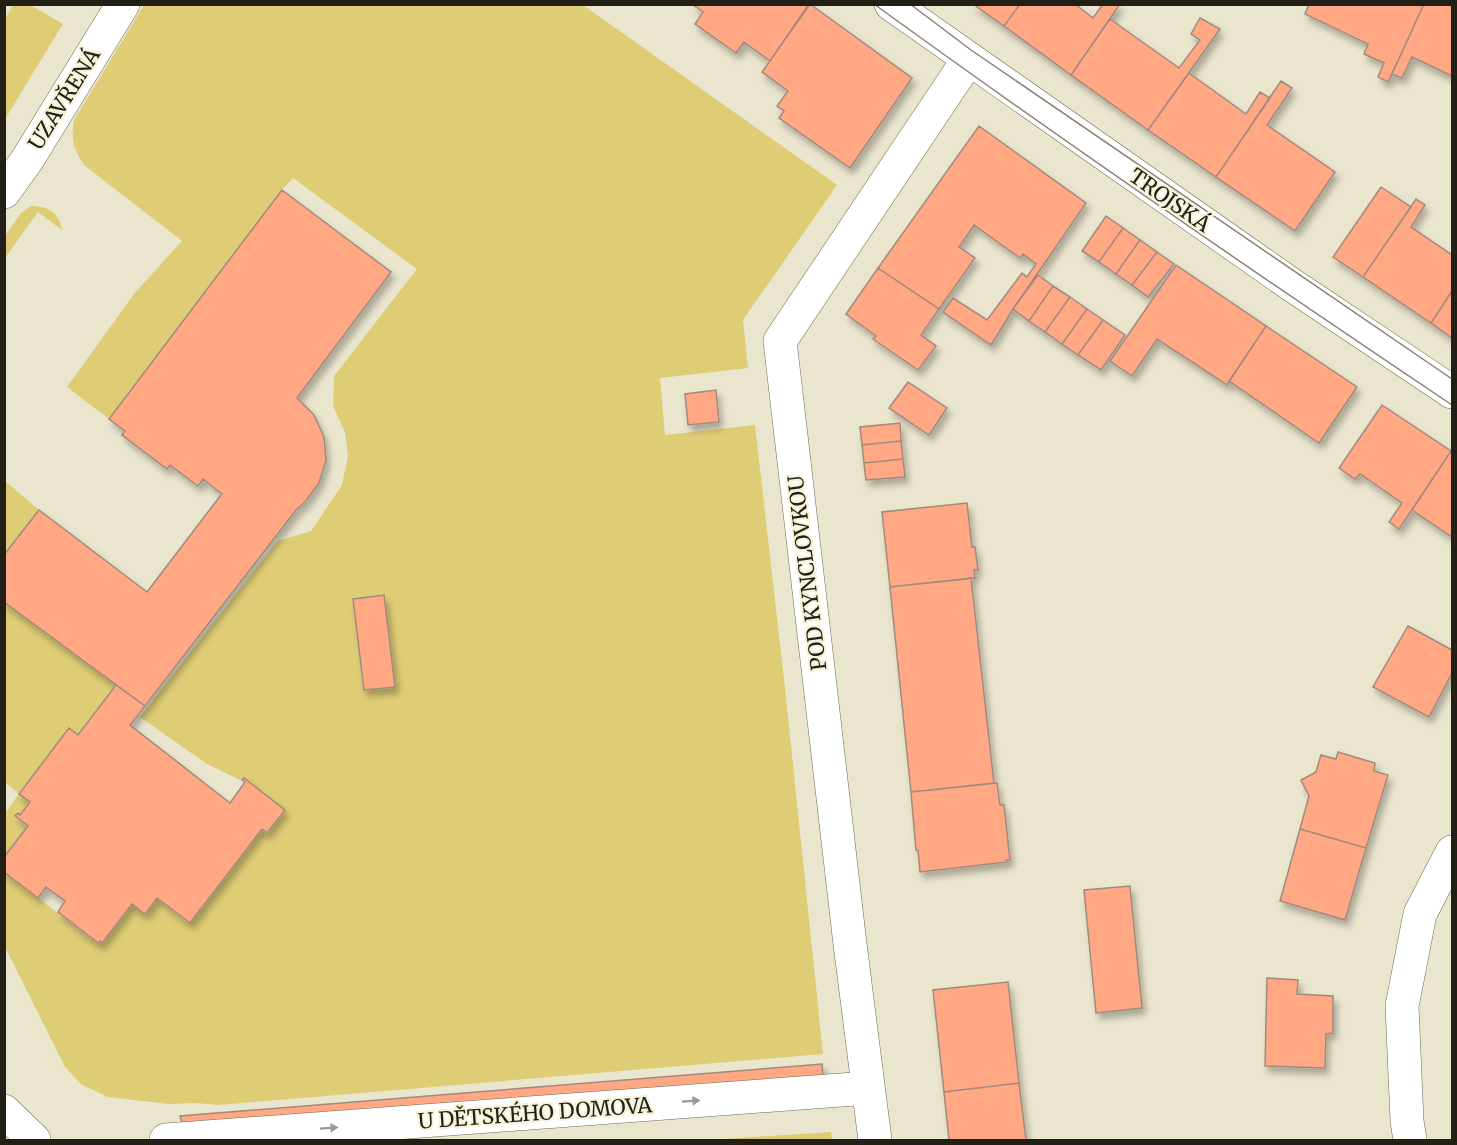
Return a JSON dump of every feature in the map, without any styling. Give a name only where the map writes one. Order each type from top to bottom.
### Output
[{"type":"street","name":"UZAVŘENÁ","points":[[4,192],[27,160],[123,4]]},
{"type":"street","name":"TROJSKÁ","points":[[891,4],[968,60],[1452,392]]},
{"type":"street","name":"POD KYNCLOVKOU","points":[[875,1140],[780,341],[968,60]]},
{"type":"street","points":[[1410,1140],[1407,1121],[1402,1006],[1420,914],[1452,852]]},
{"type":"street","name":"U DĚTSKÉHO DOMOVA","points":[[166,1140],[868,1089]]},
{"type":"street","points":[[4,1111],[34,1140]]},
{"type":"shaded area","points":[[13,5],[30,5],[63,24],[5,119],[5,19]]},
{"type":"shaded area","points":[[144,5],[583,5],[837,185],[743,320],[748,368],[660,378],[665,435],[755,425],[823,1054],[218,1105],[169,1104],[108,1097],[81,1084],[65,1067],[5,947],[5,872],[96,943],[100,941],[102,943],[132,904],[145,914],[157,898],[190,923],[262,829],[267,833],[285,810],[244,778],[240,780],[207,764],[140,717],[278,541],[311,531],[342,485],[348,456],[345,432],[333,406],[334,376],[417,269],[293,178],[109,419],[67,387],[134,294],[182,241],[84,165],[74,144],[74,120]]},
{"type":"shaded area","points":[[31,206],[43,207],[52,211],[61,224],[62,230],[38,212],[5,258],[5,236],[21,213]]},
{"type":"shaded area","points":[[5,481],[39,510],[5,555]]},
{"type":"shaded area","points":[[4,602],[116,685],[78,735],[69,728],[19,793],[30,802],[20,815],[15,817],[28,826],[5,857],[5,813],[19,794],[5,782]]},
{"type":"shaded area","points":[[831,1132],[832,1140],[708,1140]]},
{"type":"building","points":[[692,4],[809,4],[770,61],[744,42],[736,53],[695,24],[703,12]]},
{"type":"building","points":[[810,4],[912,78],[850,168],[779,118],[784,111],[777,106],[788,91],[762,72]]},
{"type":"building","points":[[973,4],[1020,4],[1004,26]]},
{"type":"building","points":[[1020,4],[1075,4],[1093,18],[1103,4],[1120,4],[1071,75],[1004,26]]},
{"type":"building","points":[[1309,4],[1424,4],[1388,82],[1378,77],[1384,63],[1364,54],[1368,44],[1305,14]]},
{"type":"building","points":[[1424,4],[1452,4],[1452,76],[1412,57],[1402,78],[1392,74]]},
{"type":"building","points":[[1200,18],[1220,29],[1148,130],[1071,75],[1110,19],[1179,68],[1200,40],[1191,34]]},
{"type":"building","points":[[1189,73],[1246,114],[1260,92],[1270,98],[1216,177],[1148,130]]},
{"type":"building","points":[[1281,81],[1292,88],[1267,125],[1335,172],[1295,231],[1216,177]]},
{"type":"building","points":[[979,126],[1086,203],[991,345],[943,312],[953,298],[987,320],[1022,273],[1027,277],[1036,264],[1023,254],[1020,258],[974,225],[959,247],[975,258],[939,309],[878,268]]},
{"type":"building","points":[[1381,187],[1411,207],[1363,277],[1333,257]]},
{"type":"building","points":[[282,190],[391,272],[297,398],[314,415],[324,437],[326,460],[319,483],[145,706],[4,602],[4,555],[39,510],[147,592],[222,494],[203,479],[198,486],[170,465],[167,469],[122,435],[125,431],[109,419]]},
{"type":"building","points":[[1416,199],[1425,205],[1411,227],[1452,255],[1452,291],[1431,323],[1363,277]]},
{"type":"building","points":[[1106,216],[1123,228],[1099,262],[1082,251]]},
{"type":"building","points":[[1123,228],[1140,240],[1116,274],[1099,262]]},
{"type":"building","points":[[1140,240],[1157,252],[1132,285],[1116,274]]},
{"type":"building","points":[[1157,252],[1174,264],[1148,297],[1132,285]]},
{"type":"building","points":[[1176,265],[1266,326],[1227,385],[1157,339],[1132,376],[1110,361]]},
{"type":"building","points":[[878,268],[939,309],[921,335],[936,346],[918,370],[873,339],[876,336],[846,314]]},
{"type":"building","points":[[1038,275],[1053,286],[1029,321],[1013,309]]},
{"type":"building","points":[[1053,286],[1070,297],[1045,332],[1029,321]]},
{"type":"building","points":[[1452,291],[1452,338],[1431,323]]},
{"type":"building","points":[[1070,297],[1087,309],[1062,344],[1045,332]]},
{"type":"building","points":[[1087,309],[1103,320],[1078,355],[1062,344]]},
{"type":"building","points":[[1103,320],[1125,335],[1101,370],[1078,355]]},
{"type":"building","points":[[1266,326],[1357,387],[1319,443],[1229,381]]},
{"type":"building","points":[[908,382],[947,408],[929,435],[889,408]]},
{"type":"building","points":[[716,390],[719,422],[688,425],[685,394]]},
{"type":"building","points":[[1382,405],[1451,451],[1399,529],[1389,522],[1402,503],[1360,474],[1355,479],[1339,468]]},
{"type":"building","points":[[900,423],[901,441],[862,445],[860,427]]},
{"type":"building","points":[[901,441],[903,459],[864,463],[862,445]]},
{"type":"building","points":[[1452,452],[1452,537],[1412,510]]},
{"type":"building","points":[[903,459],[905,477],[866,480],[864,463]]},
{"type":"building","points":[[967,503],[972,547],[975,547],[978,570],[974,570],[975,578],[890,587],[882,512]]},
{"type":"building","points":[[971,578],[994,783],[911,792],[890,587]]},
{"type":"building","points":[[384,595],[395,687],[364,690],[353,599]]},
{"type":"building","points":[[1408,626],[1452,650],[1452,673],[1429,717],[1373,687]]},
{"type":"building","points":[[116,685],[145,706],[130,725],[230,803],[245,782],[242,780],[244,778],[285,810],[267,833],[262,829],[190,923],[157,898],[145,914],[132,904],[102,943],[100,941],[98,943],[58,912],[65,901],[46,887],[38,898],[4,872],[4,857],[28,826],[15,816],[18,813],[20,815],[30,802],[19,794],[69,728],[78,735]]},
{"type":"building","points":[[1338,752],[1375,763],[1374,771],[1388,775],[1366,848],[1300,829],[1309,796],[1301,780],[1316,772],[1321,755],[1336,759]]},
{"type":"building","points":[[997,783],[1000,805],[1004,805],[1010,860],[920,872],[911,792]]},
{"type":"building","points":[[1300,829],[1366,848],[1345,920],[1280,901]]},
{"type":"building","points":[[1130,886],[1142,1008],[1096,1013],[1084,890]]},
{"type":"building","points":[[1267,978],[1298,980],[1297,994],[1333,996],[1333,1033],[1326,1034],[1325,1068],[1265,1066]]},
{"type":"building","points":[[1008,982],[1019,1083],[944,1092],[933,990]]},
{"type":"building","points":[[822,1064],[823,1076],[183,1127],[180,1116]]},
{"type":"building","points":[[1019,1083],[1026,1140],[949,1140],[944,1092]]},
{"type":"tram line","points":[[874,4],[1162,208],[1452,405]]},
{"type":"tram line","points":[[910,4],[971,50],[1452,379]]}]
